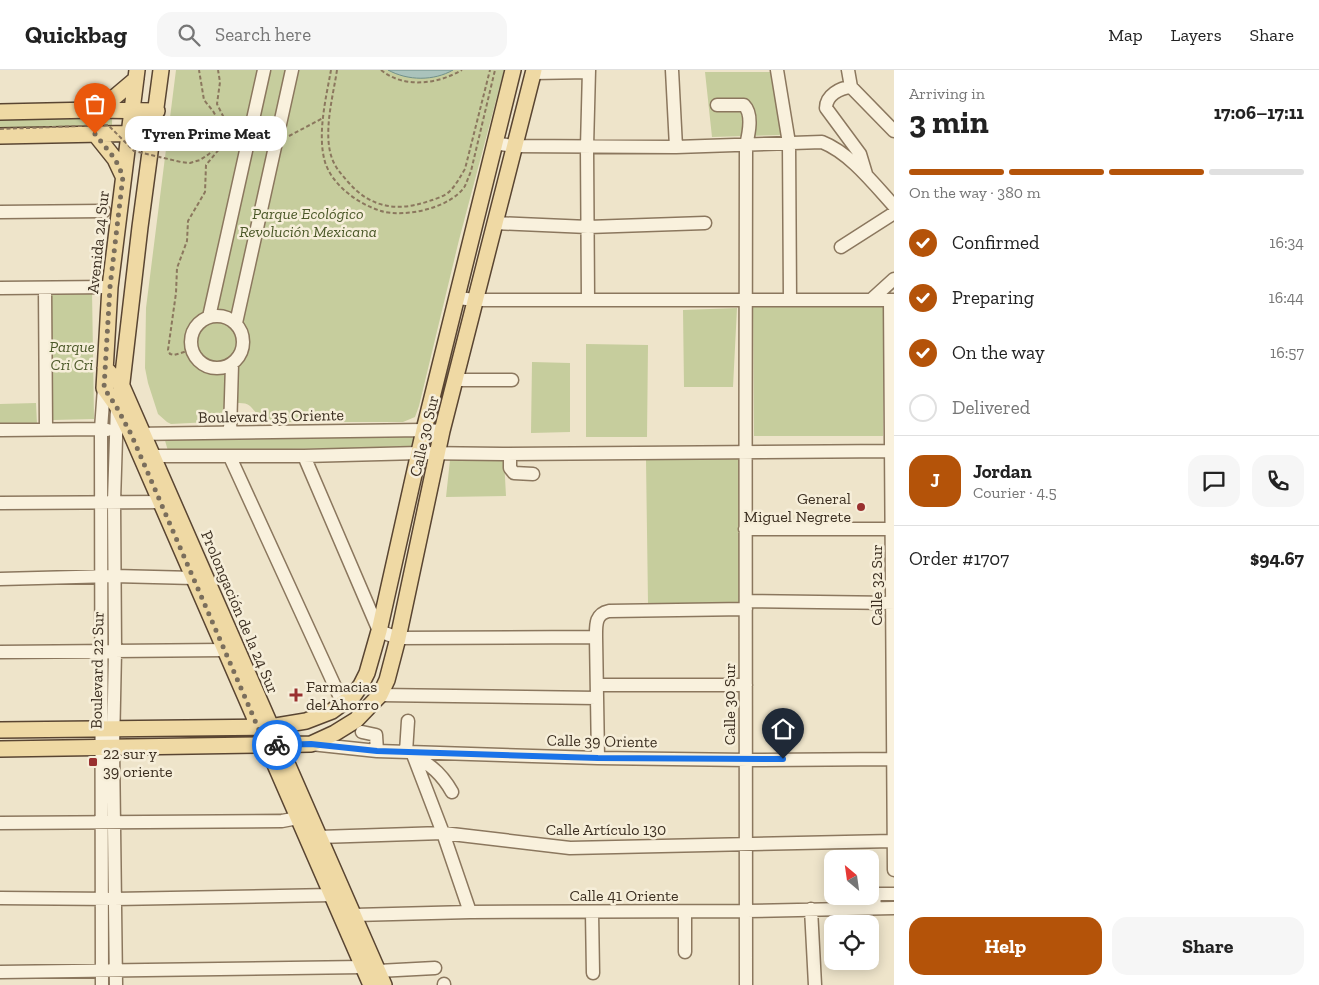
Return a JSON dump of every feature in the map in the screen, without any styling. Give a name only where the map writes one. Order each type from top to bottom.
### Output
[{"type":"main road","points":[[122,386],[140,227],[162,70]]},
{"type":"main road","name":"Calle 30 Sur","points":[[0,730],[264,727],[306,721],[332,711],[354,695],[367,673],[379,631],[424,430],[513,70]]},
{"type":"main road","name":"Calle 30 Sur","points":[[0,750],[311,744],[345,727],[380,695],[387,680],[398,638],[442,431],[534,71]]},
{"type":"main road","points":[[94,110],[110,101],[137,75]]},
{"type":"main road","name":"Avenida 24 Sur","points":[[104,388],[110,287],[137,75]]},
{"type":"main road","points":[[0,112],[156,111]]},
{"type":"main road","points":[[0,136],[154,133]]},
{"type":"main road","points":[[95,134],[115,159],[123,176]]},
{"type":"main road","name":"Prolongación de la 24 Sur","points":[[105,368],[122,386],[138,434],[272,746],[298,818],[338,894],[354,914],[381,978]]},
{"type":"main road","name":"Boulevard 22 Sur","points":[[116,406],[122,386]]},
{"type":"main road","name":"Prolongación de la 24 Sur","points":[[104,388],[138,434]]},
{"type":"main road","name":"Prolongación de la 24 Sur","points":[[167,502],[194,578],[225,650],[264,727]]},
{"type":"main road","name":"Prolongación de la 24 Sur","points":[[272,746],[319,837],[363,967],[371,985]]},
{"type":"street","points":[[209,316],[264,70]]},
{"type":"street","points":[[236,323],[292,70]]},
{"type":"street","points":[[672,70],[676,147]]},
{"type":"street","points":[[777,70],[789,143],[790,300]]},
{"type":"street","points":[[848,70],[851,87],[894,131]]},
{"type":"street","points":[[534,71],[589,71],[587,148],[588,300]]},
{"type":"street","points":[[851,87],[841,89],[833,94],[828,99],[826,108],[860,154],[866,174]]},
{"type":"street","name":"Calle 30 Sur","points":[[717,105],[741,104],[747,107],[749,132],[746,145],[746,985]]},
{"type":"street","points":[[494,143],[514,146],[587,148],[822,142],[831,145],[866,174],[894,206]]},
{"type":"street","points":[[0,212],[104,211]]},
{"type":"street","points":[[841,247],[894,213]]},
{"type":"street","points":[[494,223],[588,227],[705,223]]},
{"type":"street","points":[[872,299],[894,279]]},
{"type":"street","points":[[0,288],[110,287]]},
{"type":"street","points":[[45,288],[46,429]]},
{"type":"street","points":[[458,298],[475,300],[892,300]]},
{"type":"street","name":"Calle 32 Sur","points":[[892,300],[894,870]]},
{"type":"street","points":[[230,432],[232,364],[241,352],[243,344],[240,329],[236,323],[223,316],[209,316],[195,326],[191,334],[191,350],[195,358],[208,367],[217,368],[232,364]]},
{"type":"street","points":[[455,380],[512,380]]},
{"type":"street","name":"Boulevard 22 Sur","points":[[104,388],[101,429],[108,502],[108,576],[102,651],[107,729],[108,822],[114,899],[116,985]]},
{"type":"street","name":"Boulevard 22 Sur","points":[[108,502],[116,406]]},
{"type":"street","name":"Boulevard 35 Oriente","points":[[0,430],[101,429],[138,434],[442,431]]},
{"type":"street","points":[[147,456],[893,451]]},
{"type":"street","points":[[510,454],[510,468],[514,473],[533,474]]},
{"type":"street","points":[[230,456],[343,704]]},
{"type":"street","points":[[304,456],[379,631],[398,638],[596,637]]},
{"type":"street","points":[[0,503],[167,502]]},
{"type":"street","points":[[745,529],[893,529]]},
{"type":"street","points":[[0,579],[108,576],[194,578]]},
{"type":"street","name":"Boulevard 22 Sur","points":[[107,729],[115,650],[108,576]]},
{"type":"street","points":[[598,758],[596,621],[602,612],[746,605],[893,603]]},
{"type":"street","points":[[0,652],[225,650]]},
{"type":"street","points":[[380,695],[746,686]]},
{"type":"street","points":[[408,721],[411,754],[443,833],[470,912]]},
{"type":"street","points":[[362,732],[376,735],[377,751]]},
{"type":"street","name":"Calle 39 Oriente","points":[[311,744],[411,754],[747,760],[893,759]]},
{"type":"street","points":[[411,754],[433,767],[452,792]]},
{"type":"street","points":[[0,823],[282,821],[298,818]]},
{"type":"street","name":"Boulevard 22 Sur","points":[[102,985],[101,898],[108,822]]},
{"type":"street","name":"Calle Artículo 130","points":[[319,837],[443,833],[570,848],[893,841]]},
{"type":"street","points":[[0,898],[114,899],[338,894]]},
{"type":"street","points":[[874,908],[875,894],[894,894]]},
{"type":"street","name":"Calle 41 Oriente","points":[[354,914],[685,912],[894,908]]},
{"type":"street","points":[[812,909],[816,985]]},
{"type":"street","points":[[592,912],[593,972]]},
{"type":"street","points":[[685,912],[685,952]]},
{"type":"street","points":[[0,972],[363,967]]},
{"type":"street","points":[[381,978],[435,968]]},
{"type":"path","points":[[0,129],[108,126],[134,151],[181,162],[200,160],[209,154],[216,145],[219,133],[218,120],[204,100],[199,70]]},
{"type":"path","points":[[191,350],[174,355],[170,354],[168,350],[176,293],[177,268],[187,241],[188,221],[204,192],[206,165],[222,147],[225,135],[226,122],[217,104],[220,82],[218,70]]},
{"type":"path","points":[[331,70],[323,118],[323,149],[325,162],[330,174],[346,191],[363,204],[382,211],[409,212],[436,207],[452,199],[465,186],[471,171],[496,70]]},
{"type":"path","points":[[337,70],[329,124],[329,148],[333,160],[338,170],[354,188],[372,202],[395,207],[418,205],[436,199],[449,193],[456,183],[465,169],[490,70]]},
{"type":"path","points":[[381,70],[401,80],[419,82],[442,80],[462,70]]},
{"type":"path","points":[[276,142],[323,118]]},
{"type":"green space","name":"Parque Ecológico Revolución Mexicana","points":[[176,70],[504,70],[415,417],[403,422],[266,422],[249,406],[242,403],[225,404],[221,416],[210,422],[171,424],[158,414],[145,368],[146,308]]},
{"type":"green space","points":[[705,72],[771,72],[783,135],[712,137]]},
{"type":"green space","points":[[112,117],[112,132],[0,133],[0,118]]},
{"type":"green space","name":"Parque Cri Cri","points":[[92,291],[94,419],[53,420],[50,292]]},
{"type":"green space","points":[[753,306],[884,307],[883,436],[754,436]]},
{"type":"green space","points":[[737,308],[733,387],[684,387],[683,310]]},
{"type":"green space","points":[[586,344],[648,345],[647,437],[586,437]]},
{"type":"green space","points":[[532,362],[570,363],[570,432],[531,433]]},
{"type":"green space","points":[[36,403],[37,424],[0,425],[0,404]]},
{"type":"green space","points":[[164,437],[418,437],[418,447],[168,451]]},
{"type":"green space","points":[[741,457],[741,603],[648,603],[646,460]]},
{"type":"green space","points":[[504,459],[506,496],[446,497],[450,460]]},
{"type":"water","points":[[388,70],[453,70],[446,74],[429,78],[412,78]]},
{"type":"water","points":[[192,120],[199,123],[202,130],[199,137],[192,140],[185,137],[182,130],[185,123]]},
{"type":"way so far","points":[[95,134],[115,159],[123,176],[110,287],[104,388],[131,434],[266,746],[277,745]]},
{"type":"place","name":"Tyren Prime Meat","points":[[95,134]]},
{"type":"place","name":"General Miguel Negrete","points":[[861,507]]},
{"type":"place","name":"Farmacias del Ahorro","points":[[296,695]]},
{"type":"place","name":"22 sur y 39 oriente","points":[[93,762]]},
{"type":"route","points":[[277,745],[311,744],[377,751],[598,758],[783,759]]}]
